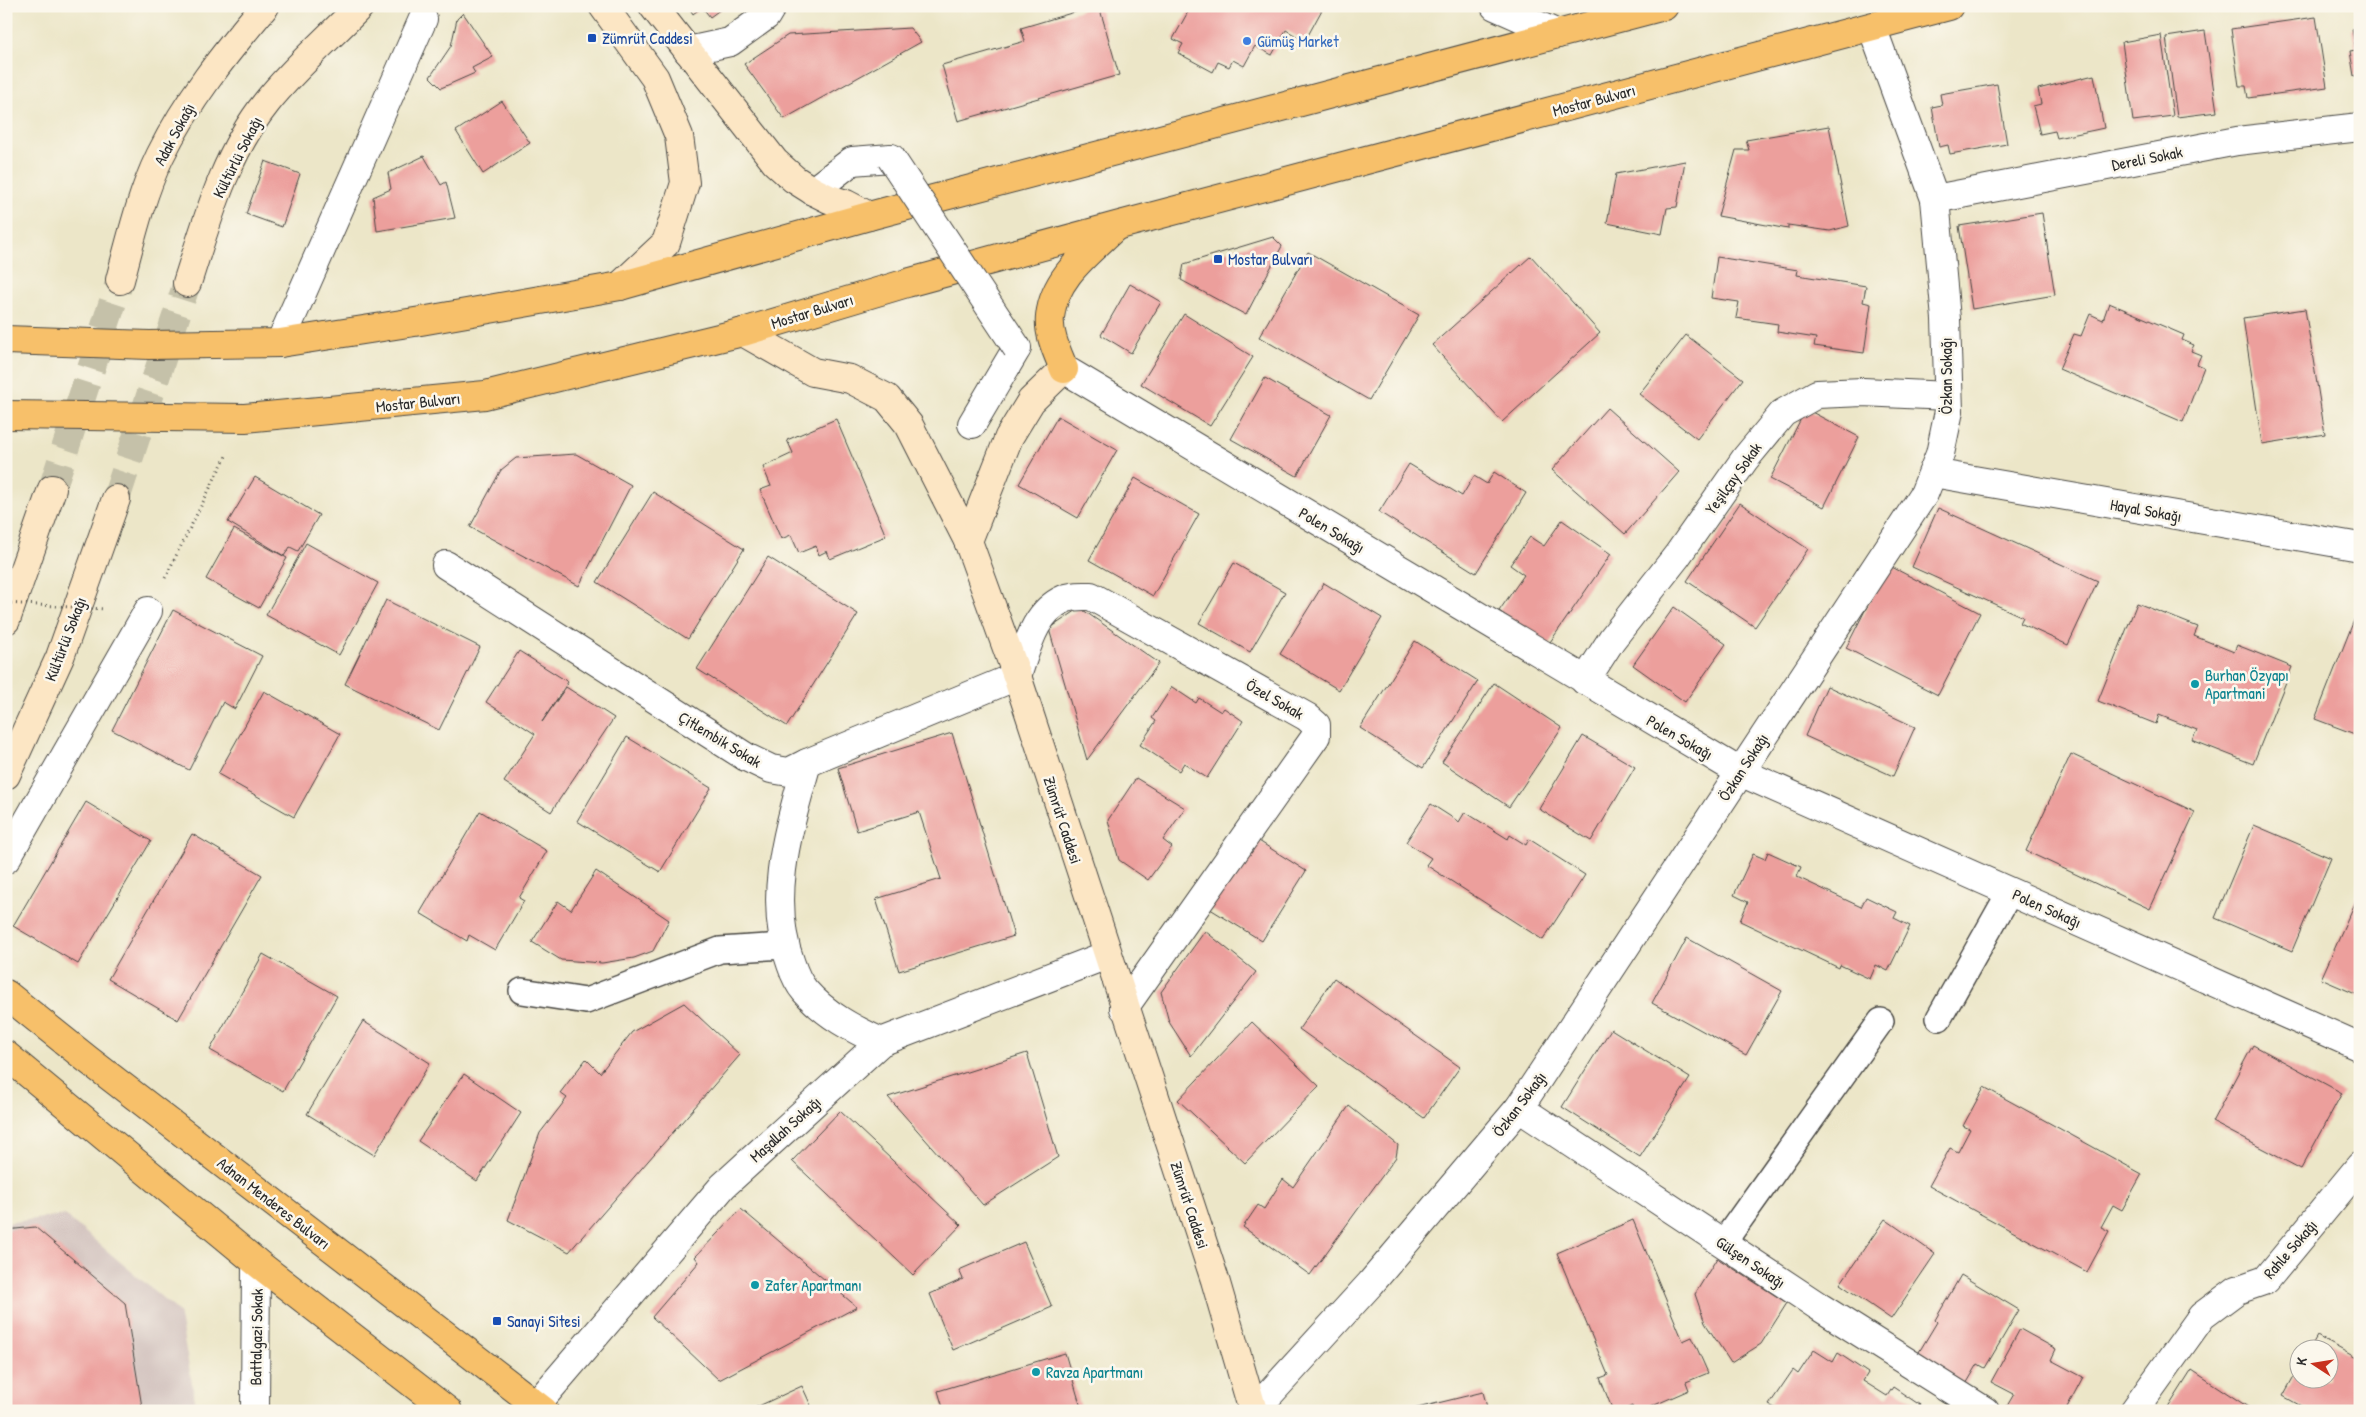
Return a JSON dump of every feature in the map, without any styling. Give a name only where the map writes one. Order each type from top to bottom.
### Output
[{"type":"main road","points":[[6,340],[149,345],[280,342],[421,321],[620,286],[869,216],[1664,6]]},
{"type":"main road","name":"Mostar Bulvarı","points":[[6,415],[245,418],[486,395],[743,332],[907,283],[1116,226],[1949,6]]},
{"type":"main road","points":[[1064,369],[1053,338],[1049,318],[1056,292],[1064,277],[1116,226]]},
{"type":"main road","points":[[6,978],[54,1032]]},
{"type":"main road","name":"Adnan Menderes Bulvarı","points":[[6,994],[540,1408]]},
{"type":"main road","points":[[6,1054],[256,1262],[448,1411]]},
{"type":"street","name":"Adak Sokağı","points":[[120,280],[146,193],[159,158],[178,122],[220,60],[265,6]]},
{"type":"street","name":"Kültürlü Sokağı","points":[[187,284],[218,192],[246,132],[266,103],[288,78],[360,6]]},
{"type":"street","points":[[603,6],[655,78],[679,136],[685,183],[666,243],[620,286]]},
{"type":"street","points":[[653,6],[775,162],[794,179],[813,191],[829,199],[846,204],[869,216]]},
{"type":"street","points":[[688,52],[730,42],[766,16],[772,6]]},
{"type":"street","points":[[1495,6],[1558,34]]},
{"type":"street","points":[[280,342],[424,19]]},
{"type":"street","name":"Özkan Sokağı","points":[[1253,1411],[1371,1283],[1519,1108],[1924,494],[1940,454],[1949,411],[1946,320],[1935,199],[1872,27]]},
{"type":"street","name":"Dereli Sokak","points":[[1935,199],[2237,141],[2360,127]]},
{"type":"street","points":[[813,191],[852,161],[891,158],[1017,348],[972,424]]},
{"type":"street","name":"Zümrüt Caddesi","points":[[743,332],[813,372],[850,379],[887,398],[909,424],[968,541],[1017,676],[1124,1008],[1215,1280],[1253,1411]]},
{"type":"street","points":[[968,541],[1009,437],[1031,401],[1064,369]]},
{"type":"street","name":"Polen Sokağı","points":[[1064,369],[1740,772],[2360,1047]]},
{"type":"street","name":"Yeşilçay Sokak","points":[[1585,681],[1612,639],[1677,556],[1745,459],[1783,413],[1817,394],[1863,392],[1948,396]]},
{"type":"street","name":"Hayal Sokağı","points":[[1933,473],[2360,547]]},
{"type":"street","points":[[6,620],[52,489]]},
{"type":"street","name":"Kültürlü Sokağı","points":[[6,775],[60,657],[116,499]]},
{"type":"street","name":"Çitlembik Sokak","points":[[446,565],[746,757],[771,769],[790,772],[807,762],[1017,676]]},
{"type":"street","name":"Özel Sokak","points":[[1017,676],[1034,627],[1049,608],[1066,598],[1091,596],[1307,717],[1316,725],[1316,736],[1124,1008]]},
{"type":"street","points":[[6,859],[148,611]]},
{"type":"street","points":[[807,762],[782,862],[781,920],[784,946],[804,990],[823,1008],[846,1025],[881,1042]]},
{"type":"street","name":"Maşallah Sokağı","points":[[540,1408],[723,1186],[881,1042],[1107,956]]},
{"type":"street","name":"Gülşen Sokağı","points":[[1519,1108],[1818,1306],[1985,1411]]},
{"type":"street","name":"Rahle Sokağı","points":[[2134,1411],[2202,1316],[2238,1290],[2266,1280],[2360,1166]]},
{"type":"street","name":"Battalgazi Sokak","points":[[255,1411],[256,1262]]},
{"type":"lane","points":[[1938,1018],[2010,892]]},
{"type":"lane","points":[[522,991],[586,1002],[720,950],[784,946]]},
{"type":"lane","points":[[1723,1243],[1881,1021]]},
{"type":"path","points":[[148,611],[245,418]]},
{"type":"path","points":[[6,604],[104,609]]},
{"type":"shaded area","points":[[65,1215],[179,1312],[197,1411],[6,1411],[6,1223]]},
{"type":"building","points":[[688,6],[725,6],[710,17],[702,7],[693,14]]},
{"type":"building","points":[[1099,6],[1119,75],[958,121],[942,65],[1025,41],[1021,28]]},
{"type":"building","points":[[1182,6],[1324,6],[1305,41],[1286,30],[1272,55],[1255,46],[1244,66],[1233,60],[1229,67],[1218,62],[1213,72],[1178,53],[1183,44],[1173,39],[1189,10]]},
{"type":"building","points":[[463,13],[493,57],[472,68],[475,73],[441,88],[430,77],[451,46],[457,19]]},
{"type":"building","points":[[2316,17],[2327,87],[2248,98],[2246,86],[2239,86],[2231,29]]},
{"type":"building","points":[[2360,27],[2360,75],[2354,76],[2350,51],[2356,50],[2352,29]]},
{"type":"building","points":[[910,28],[921,42],[784,119],[744,64],[788,35]]},
{"type":"building","points":[[2205,31],[2217,112],[2177,117],[2166,37]]},
{"type":"building","points":[[2161,35],[2173,116],[2133,121],[2122,42]]},
{"type":"building","points":[[2094,75],[2104,128],[2057,138],[2055,131],[2040,134],[2033,106],[2041,104],[2038,89]]},
{"type":"building","points":[[1997,84],[2007,144],[1950,154],[1948,145],[1939,147],[1932,107],[1942,105],[1940,94]]},
{"type":"building","points":[[502,101],[530,143],[483,174],[456,131]]},
{"type":"building","points":[[1829,126],[1849,226],[1830,231],[1788,225],[1788,229],[1718,216],[1736,150],[1749,150],[1746,140]]},
{"type":"building","points":[[424,156],[441,185],[446,182],[455,218],[377,231],[373,197],[391,189],[388,173]]},
{"type":"building","points":[[265,161],[300,174],[282,227],[246,214]]},
{"type":"building","points":[[1685,161],[1677,207],[1667,208],[1662,234],[1607,223],[1616,174]]},
{"type":"building","points":[[2042,213],[2055,295],[1972,309],[1959,226]]},
{"type":"building","points":[[1273,237],[1282,246],[1246,315],[1181,280],[1184,264]]},
{"type":"building","points":[[1308,252],[1419,315],[1369,400],[1259,337]]},
{"type":"building","points":[[1531,256],[1600,333],[1502,422],[1432,345]]},
{"type":"building","points":[[1717,257],[1798,270],[1797,275],[1866,286],[1863,302],[1871,304],[1864,353],[1814,346],[1816,338],[1777,332],[1778,324],[1736,318],[1739,302],[1711,298]]},
{"type":"building","points":[[1130,284],[1161,302],[1131,353],[1101,335]]},
{"type":"building","points":[[2109,303],[2184,335],[2182,340],[2194,345],[2191,351],[2201,355],[2197,364],[2204,367],[2183,422],[2059,369],[2074,334],[2081,336],[2090,314],[2103,320]]},
{"type":"building","points":[[2305,309],[2325,434],[2262,444],[2243,318]]},
{"type":"building","points":[[1184,314],[1253,357],[1210,426],[1141,384]]},
{"type":"building","points":[[1686,335],[1743,379],[1697,439],[1639,394]]},
{"type":"building","points":[[1265,378],[1331,415],[1297,476],[1231,439]]},
{"type":"building","points":[[1607,408],[1679,472],[1625,534],[1552,470]]},
{"type":"building","points":[[1806,409],[1859,437],[1824,507],[1770,479]]},
{"type":"building","points":[[1058,416],[1117,450],[1078,518],[1019,484]]},
{"type":"building","points":[[836,419],[886,536],[830,559],[827,551],[819,555],[816,546],[799,553],[791,535],[781,539],[760,490],[771,486],[763,467],[793,453],[787,440]]},
{"type":"building","points":[[576,454],[631,485],[579,586],[470,527],[501,470],[516,458]]},
{"type":"building","points":[[1409,464],[1462,496],[1474,476],[1487,484],[1494,472],[1526,493],[1476,573],[1379,512]]},
{"type":"building","points":[[255,477],[319,515],[298,551],[290,547],[284,556],[228,522]]},
{"type":"building","points":[[1135,478],[1199,514],[1153,596],[1089,560]]},
{"type":"building","points":[[653,492],[744,549],[688,639],[597,582]]},
{"type":"building","points":[[1740,503],[1808,549],[1755,627],[1687,581]]},
{"type":"building","points":[[1938,508],[2098,581],[2068,645],[2020,623],[2023,617],[1912,567]]},
{"type":"building","points":[[1562,520],[1611,554],[1548,645],[1499,611],[1524,575],[1510,565],[1530,537],[1544,546]]},
{"type":"building","points":[[234,529],[287,558],[259,608],[206,579]]},
{"type":"building","points":[[306,543],[378,583],[339,655],[266,615]]},
{"type":"building","points":[[768,557],[858,614],[787,726],[697,669]]},
{"type":"building","points":[[1234,563],[1285,592],[1250,652],[1199,623]]},
{"type":"building","points":[[1888,565],[1980,613],[1938,695],[1846,648]]},
{"type":"building","points":[[1324,583],[1382,618],[1339,690],[1280,654]]},
{"type":"building","points":[[386,600],[480,647],[439,730],[345,684]]},
{"type":"building","name":"Burhan Özyapı Apartmani","points":[[2137,603],[2198,627],[2194,636],[2234,652],[2237,645],[2292,667],[2253,764],[2192,740],[2197,730],[2159,715],[2156,724],[2098,701]]},
{"type":"building","points":[[2360,605],[2360,736],[2315,719]]},
{"type":"building","points":[[1674,607],[1726,644],[1685,702],[1633,665]]},
{"type":"building","points":[[1080,608],[1159,663],[1087,760],[1049,629]]},
{"type":"building","points":[[173,610],[262,656],[235,709],[223,702],[189,770],[112,730]]},
{"type":"building","points":[[1415,641],[1478,681],[1423,768],[1360,728]]},
{"type":"building","points":[[519,651],[568,682],[542,722],[566,687],[614,718],[551,812],[504,782],[535,734],[486,702]]},
{"type":"building","points":[[1494,683],[1562,728],[1509,807],[1442,762]]},
{"type":"building","points":[[1827,686],[1915,727],[1893,776],[1805,736]]},
{"type":"building","points":[[1172,687],[1196,703],[1199,698],[1221,712],[1224,708],[1243,721],[1207,778],[1184,763],[1179,771],[1140,745],[1156,721],[1152,718]]},
{"type":"building","points":[[264,691],[340,734],[294,817],[218,774]]},
{"type":"building","points":[[952,733],[1014,936],[899,971],[876,899],[941,879],[919,812],[857,831],[838,768]]},
{"type":"building","points":[[1583,736],[1635,767],[1591,841],[1539,809]]},
{"type":"building","points":[[627,737],[711,788],[660,872],[577,821]]},
{"type":"building","points":[[2071,754],[2195,812],[2150,909],[2026,851]]},
{"type":"building","points":[[1136,778],[1185,808],[1163,840],[1172,847],[1148,880],[1119,860],[1108,820]]},
{"type":"building","points":[[86,802],[151,841],[78,964],[13,926]]},
{"type":"building","points":[[1431,804],[1459,822],[1465,812],[1508,839],[1510,835],[1526,845],[1529,839],[1585,875],[1543,940],[1426,865],[1431,858],[1406,842]]},
{"type":"building","points":[[480,811],[547,851],[519,898],[524,901],[495,950],[469,935],[467,941],[420,913]]},
{"type":"building","points":[[2254,825],[2331,858],[2292,951],[2215,918]]},
{"type":"building","points":[[192,834],[262,875],[178,1020],[108,979]]},
{"type":"building","points":[[1251,836],[1306,871],[1262,941],[1207,907]]},
{"type":"building","points":[[1768,852],[1801,867],[1797,877],[1861,907],[1866,897],[1897,912],[1894,918],[1910,926],[1888,971],[1876,965],[1870,979],[1840,965],[1839,968],[1740,921],[1748,902],[1734,895],[1753,854],[1765,859]]},
{"type":"building","points":[[596,871],[669,920],[653,951],[634,958],[602,963],[561,960],[532,942],[558,901],[571,910]]},
{"type":"building","points":[[2360,892],[2360,996],[2321,979]]},
{"type":"building","points":[[1205,931],[1256,972],[1191,1056],[1169,1022],[1161,992]]},
{"type":"building","points":[[1687,938],[1782,991],[1746,1055],[1652,1003]]},
{"type":"building","points":[[263,954],[337,996],[283,1091],[210,1050]]},
{"type":"building","points":[[1334,978],[1460,1067],[1424,1118],[1299,1029]]},
{"type":"building","points":[[684,1003],[740,1055],[569,1252],[508,1220],[540,1133],[567,1098],[560,1093],[586,1059],[600,1073],[632,1032]]},
{"type":"building","points":[[363,1021],[430,1063],[374,1155],[307,1114]]},
{"type":"building","points":[[1252,1022],[1319,1086],[1245,1163],[1178,1100]]},
{"type":"building","points":[[1611,1029],[1690,1078],[1640,1157],[1562,1107]]},
{"type":"building","points":[[2253,1045],[2342,1093],[2301,1169],[2212,1122]]},
{"type":"building","points":[[1027,1053],[1058,1157],[983,1205],[888,1097]]},
{"type":"building","points":[[464,1074],[521,1113],[477,1181],[418,1141]]},
{"type":"building","points":[[1984,1087],[2142,1174],[2122,1210],[2113,1205],[2101,1227],[2109,1231],[2087,1272],[1929,1186],[1950,1148],[1958,1152],[1970,1129],[1963,1126]]},
{"type":"building","points":[[1349,1106],[1398,1145],[1396,1157],[1310,1275],[1243,1227],[1258,1205],[1264,1209],[1283,1179],[1293,1187]]},
{"type":"building","points":[[840,1111],[961,1225],[913,1275],[792,1161]]},
{"type":"building","name":"Zafer Apartmanı","points":[[741,1209],[857,1307],[719,1380],[652,1317],[699,1262],[695,1257]]},
{"type":"building","points":[[1885,1219],[1935,1254],[1891,1319],[1840,1284]]},
{"type":"building","points":[[1633,1220],[1683,1341],[1692,1337],[1708,1373],[1686,1382],[1689,1390],[1641,1411],[1634,1411],[1632,1406],[1621,1411],[1613,1411],[1600,1378],[1608,1375],[1557,1253]]},
{"type":"building","points":[[35,1227],[125,1303],[142,1407],[124,1411],[6,1411],[6,1230]]},
{"type":"building","points":[[1024,1242],[1052,1307],[953,1350],[930,1294],[963,1279],[959,1270]]},
{"type":"building","points":[[1717,1258],[1787,1303],[1761,1344],[1731,1363],[1705,1323],[1695,1294]]},
{"type":"building","points":[[1961,1275],[2019,1310],[1985,1368],[1978,1364],[1965,1386],[1916,1357],[1937,1322],[1935,1320]]},
{"type":"building","points":[[2020,1329],[2056,1349],[2051,1360],[2083,1377],[2065,1411],[2016,1411],[2007,1406],[2014,1394],[1991,1382]]},
{"type":"building","points":[[2317,1336],[2324,1340],[2315,1340]]},
{"type":"building","points":[[2338,1348],[2360,1360],[2360,1411],[2310,1411],[2283,1396],[2288,1387],[2288,1390],[2338,1390]]},
{"type":"building","points":[[1814,1350],[1833,1362],[1838,1353],[1868,1373],[1863,1381],[1887,1396],[1893,1387],[1923,1407],[1920,1411],[1776,1411],[1777,1409],[1769,1405],[1793,1370],[1798,1374]]},
{"type":"building","name":"Ravza Apartmanı","points":[[1065,1353],[1082,1411],[944,1411],[938,1391]]},
{"type":"building","points":[[2192,1370],[2254,1411],[2166,1411]]},
{"type":"building","points":[[802,1386],[813,1410],[748,1411]]},
{"type":"building","points":[[1483,1392],[1488,1411],[1409,1411],[1409,1410]]},
{"type":"tunnel","points":[[52,489],[120,280]]},
{"type":"tunnel","points":[[116,499],[187,283]]},
{"type":"place","name":"Zümrüt Caddesi","points":[[592,38]]},
{"type":"place","name":"Gümüş Market","points":[[1247,41]]},
{"type":"place","name":"Mostar Bulvarı","points":[[1218,259]]},
{"type":"place","name":"Burhan Özyapı Apartmani","points":[[2195,684]]},
{"type":"place","name":"Zafer Apartmanı","points":[[755,1285]]},
{"type":"place","name":"Sanayi Sitesi","points":[[497,1321]]},
{"type":"place","name":"Ravza Apartmanı","points":[[1036,1372]]}]
